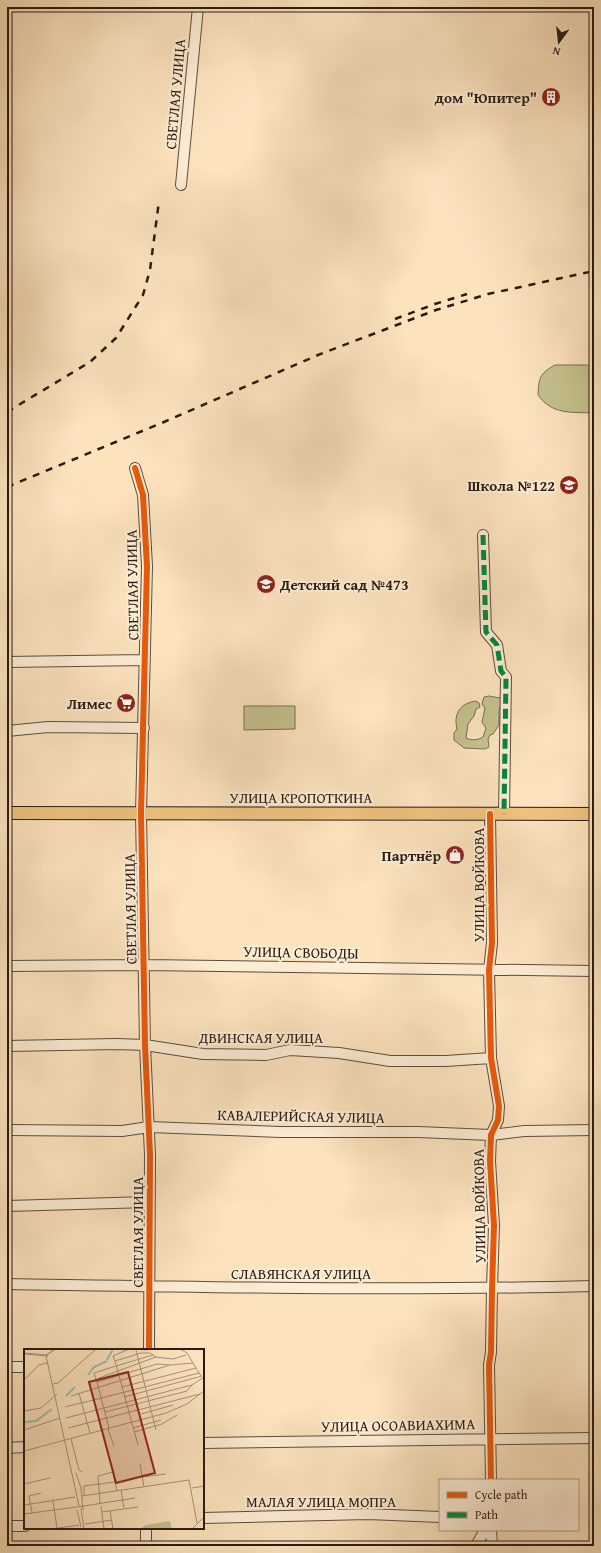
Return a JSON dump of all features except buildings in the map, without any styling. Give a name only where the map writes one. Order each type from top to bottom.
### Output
[{"type":"main road","name":"УЛИЦА КРОПОТКИНА","points":[[7,813],[594,814]]},
{"type":"street","name":"СВЕТЛАЯ УЛИЦА","points":[[181,185],[198,7]]},
{"type":"street","name":"СВЕТЛАЯ УЛИЦА","points":[[135,468],[143,495],[147,566],[141,813],[145,965],[145,1045],[149,1127],[149,1349]]},
{"type":"street","points":[[483,535],[486,632],[497,645],[501,671],[506,677],[504,814]]},
{"type":"street","points":[[7,662],[145,660]]},
{"type":"street","points":[[7,731],[48,727],[144,728]]},
{"type":"street","name":"УЛИЦА ВОЙКОВА","points":[[490,814],[492,943],[489,970],[491,1058],[499,1106],[498,1120],[491,1135],[490,1161],[494,1226],[491,1352],[489,1365],[491,1479]]},
{"type":"street","name":"УЛИЦА СВОБОДЫ","points":[[7,966],[145,965],[594,971]]},
{"type":"street","name":"ДВИНСКАЯ УЛИЦА","points":[[7,1046],[116,1044],[145,1045],[203,1054],[266,1055],[290,1050],[339,1052],[390,1061],[446,1061],[491,1058]]},
{"type":"street","name":"КАВАЛЕРИЙСКАЯ УЛИЦА","points":[[7,1130],[122,1131],[149,1127],[281,1132],[418,1132],[491,1135],[524,1131],[594,1130]]},
{"type":"street","points":[[7,1206],[149,1202]]},
{"type":"street","name":"СЛАВЯНСКАЯ УЛИЦА","points":[[7,1284],[150,1287],[492,1288],[594,1286]]},
{"type":"street","points":[[7,1367],[24,1367]]},
{"type":"street","name":"УЛИЦА ОСОАВИАХИМА","points":[[204,1442],[594,1438]]},
{"type":"street","points":[[7,1448],[24,1447]]},
{"type":"street","name":"МАЛАЯ УЛИЦА МОПРА","points":[[204,1518],[368,1514],[439,1517]]},
{"type":"street","points":[[7,1526],[24,1526]]},
{"type":"street","points":[[146,1529],[146,1546]]},
{"type":"street","points":[[476,1546],[484,1531]]},
{"type":"street","points":[[491,1531],[492,1546]]},
{"type":"shaded area","points":[[555,365],[594,365],[594,413],[570,412],[556,409],[550,406],[538,395],[541,377],[546,371]]},
{"type":"shaded area","points":[[489,696],[500,698],[502,702],[499,710],[499,725],[488,739],[489,747],[485,749],[464,748],[454,740],[454,733],[457,729],[457,714],[466,704],[476,701],[479,703],[480,707],[476,709],[474,716],[468,724],[466,738],[475,740],[483,737],[486,728],[482,722],[485,708],[482,704],[484,697]]},
{"type":"shaded area","points":[[244,706],[295,706],[295,729],[244,730]]},
{"type":"railway","points":[[7,412],[90,362],[116,338],[143,295],[150,270],[159,201]]},
{"type":"railway","points":[[7,487],[164,422],[318,355],[436,310],[488,294],[594,271]]},
{"type":"railway","points":[[395,319],[467,294]]},
{"type":"marked path","points":[[483,535],[486,632],[497,645],[501,671],[506,677],[504,814]]},
{"type":"cycle path","points":[[135,468],[143,495],[147,566],[141,813],[145,1045],[150,1155],[149,1349]]},
{"type":"cycle path","points":[[490,814],[492,943],[489,970],[491,1058],[499,1106],[498,1120],[491,1135],[490,1161],[494,1225],[491,1352],[489,1365],[491,1479]]},
{"type":"place","name":"дом \"Юпитер\"","points":[[551,97]]},
{"type":"place","name":"Школа №122","points":[[569,485]]},
{"type":"place","name":"Детский сад №473","points":[[266,584]]},
{"type":"place","name":"Лимес","points":[[126,703]]},
{"type":"place","name":"Партнёр","points":[[455,855]]}]
